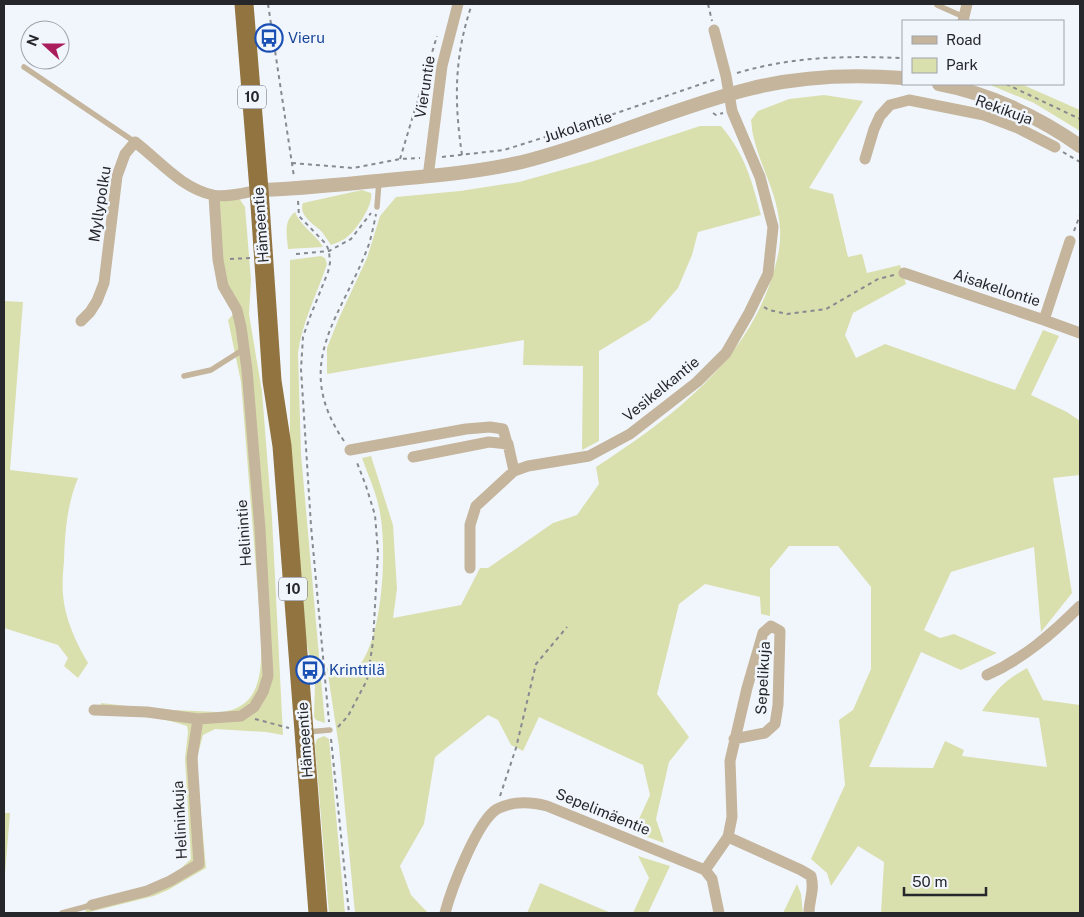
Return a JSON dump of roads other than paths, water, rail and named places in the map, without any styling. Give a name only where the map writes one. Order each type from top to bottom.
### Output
[{"type":"highway","name":"Hämeentie","points":[[244,4],[266,190]]},
{"type":"highway","name":"Hämeentie","points":[[254,4],[266,190],[272,381],[282,446],[298,730],[318,913]]},
{"type":"street","name":"Vieruntie","points":[[428,177],[442,66],[458,4]]},
{"type":"street","points":[[964,19],[967,4]]},
{"type":"street","name":"Vesikelkantie","points":[[514,470],[589,456],[630,434],[697,382],[726,352],[768,274],[773,228],[760,177],[732,111],[726,76],[714,30]]},
{"type":"street","name":"Jukolantie","points":[[266,190],[296,189],[478,171],[524,161],[728,94],[784,82],[831,76],[902,78]]},
{"type":"street","points":[[942,106],[945,85]]},
{"type":"street","points":[[948,85],[992,100],[1032,117],[1080,146]]},
{"type":"street","name":"Rekikuja","points":[[866,160],[874,129],[880,116],[890,105],[908,100],[984,115],[1018,128],[1055,147]]},
{"type":"street","points":[[135,142],[178,179],[214,196],[266,190]]},
{"type":"street","name":"Myllypolku","points":[[81,321],[97,301],[104,283],[117,176],[125,154],[135,142]]},
{"type":"street","name":"Helinintie","points":[[198,719],[241,716],[254,706],[263,692],[268,676],[260,529],[247,370],[237,310],[223,286],[218,260],[214,196]]},
{"type":"street","points":[[1044,320],[1070,241]]},
{"type":"street","name":"Aisakellontie","points":[[904,273],[1080,333]]},
{"type":"street","points":[[350,450],[466,429],[490,427],[503,429],[514,470],[476,506],[470,525],[470,568]]},
{"type":"street","points":[[414,457],[489,442],[507,443]]},
{"type":"street","points":[[987,674],[1008,665],[1026,653],[1056,631],[1080,606]]},
{"type":"street","name":"Sepelikuja","points":[[705,870],[728,836],[732,818],[730,761],[734,740],[763,633],[771,626],[780,631],[778,705],[775,724],[765,733],[734,740]]},
{"type":"street","points":[[94,710],[147,712],[198,719]]},
{"type":"street","name":"Helininkuja","points":[[92,905],[148,891],[170,882],[199,864],[192,758],[198,719]]},
{"type":"street","name":"Sepelimäentie","points":[[445,913],[457,875],[479,833],[496,810],[508,805],[526,803],[547,806],[705,870]]},
{"type":"street","points":[[728,836],[811,876],[814,887],[809,913]]},
{"type":"street","points":[[705,870],[712,879],[719,913]]},
{"type":"lane","points":[[936,5],[964,19]]},
{"type":"lane","points":[[28,70],[135,142]]},
{"type":"lane","points":[[377,207],[379,181]]},
{"type":"lane","points":[[184,376],[211,370],[244,349]]},
{"type":"lane","points":[[298,730],[330,730]]},
{"type":"lane","name":"Helininkuja","points":[[62,913],[92,905]]},
{"type":"place","name":"Vieru","points":[[269,38]]},
{"type":"place","name":"Krinttilä","points":[[310,670]]}]
